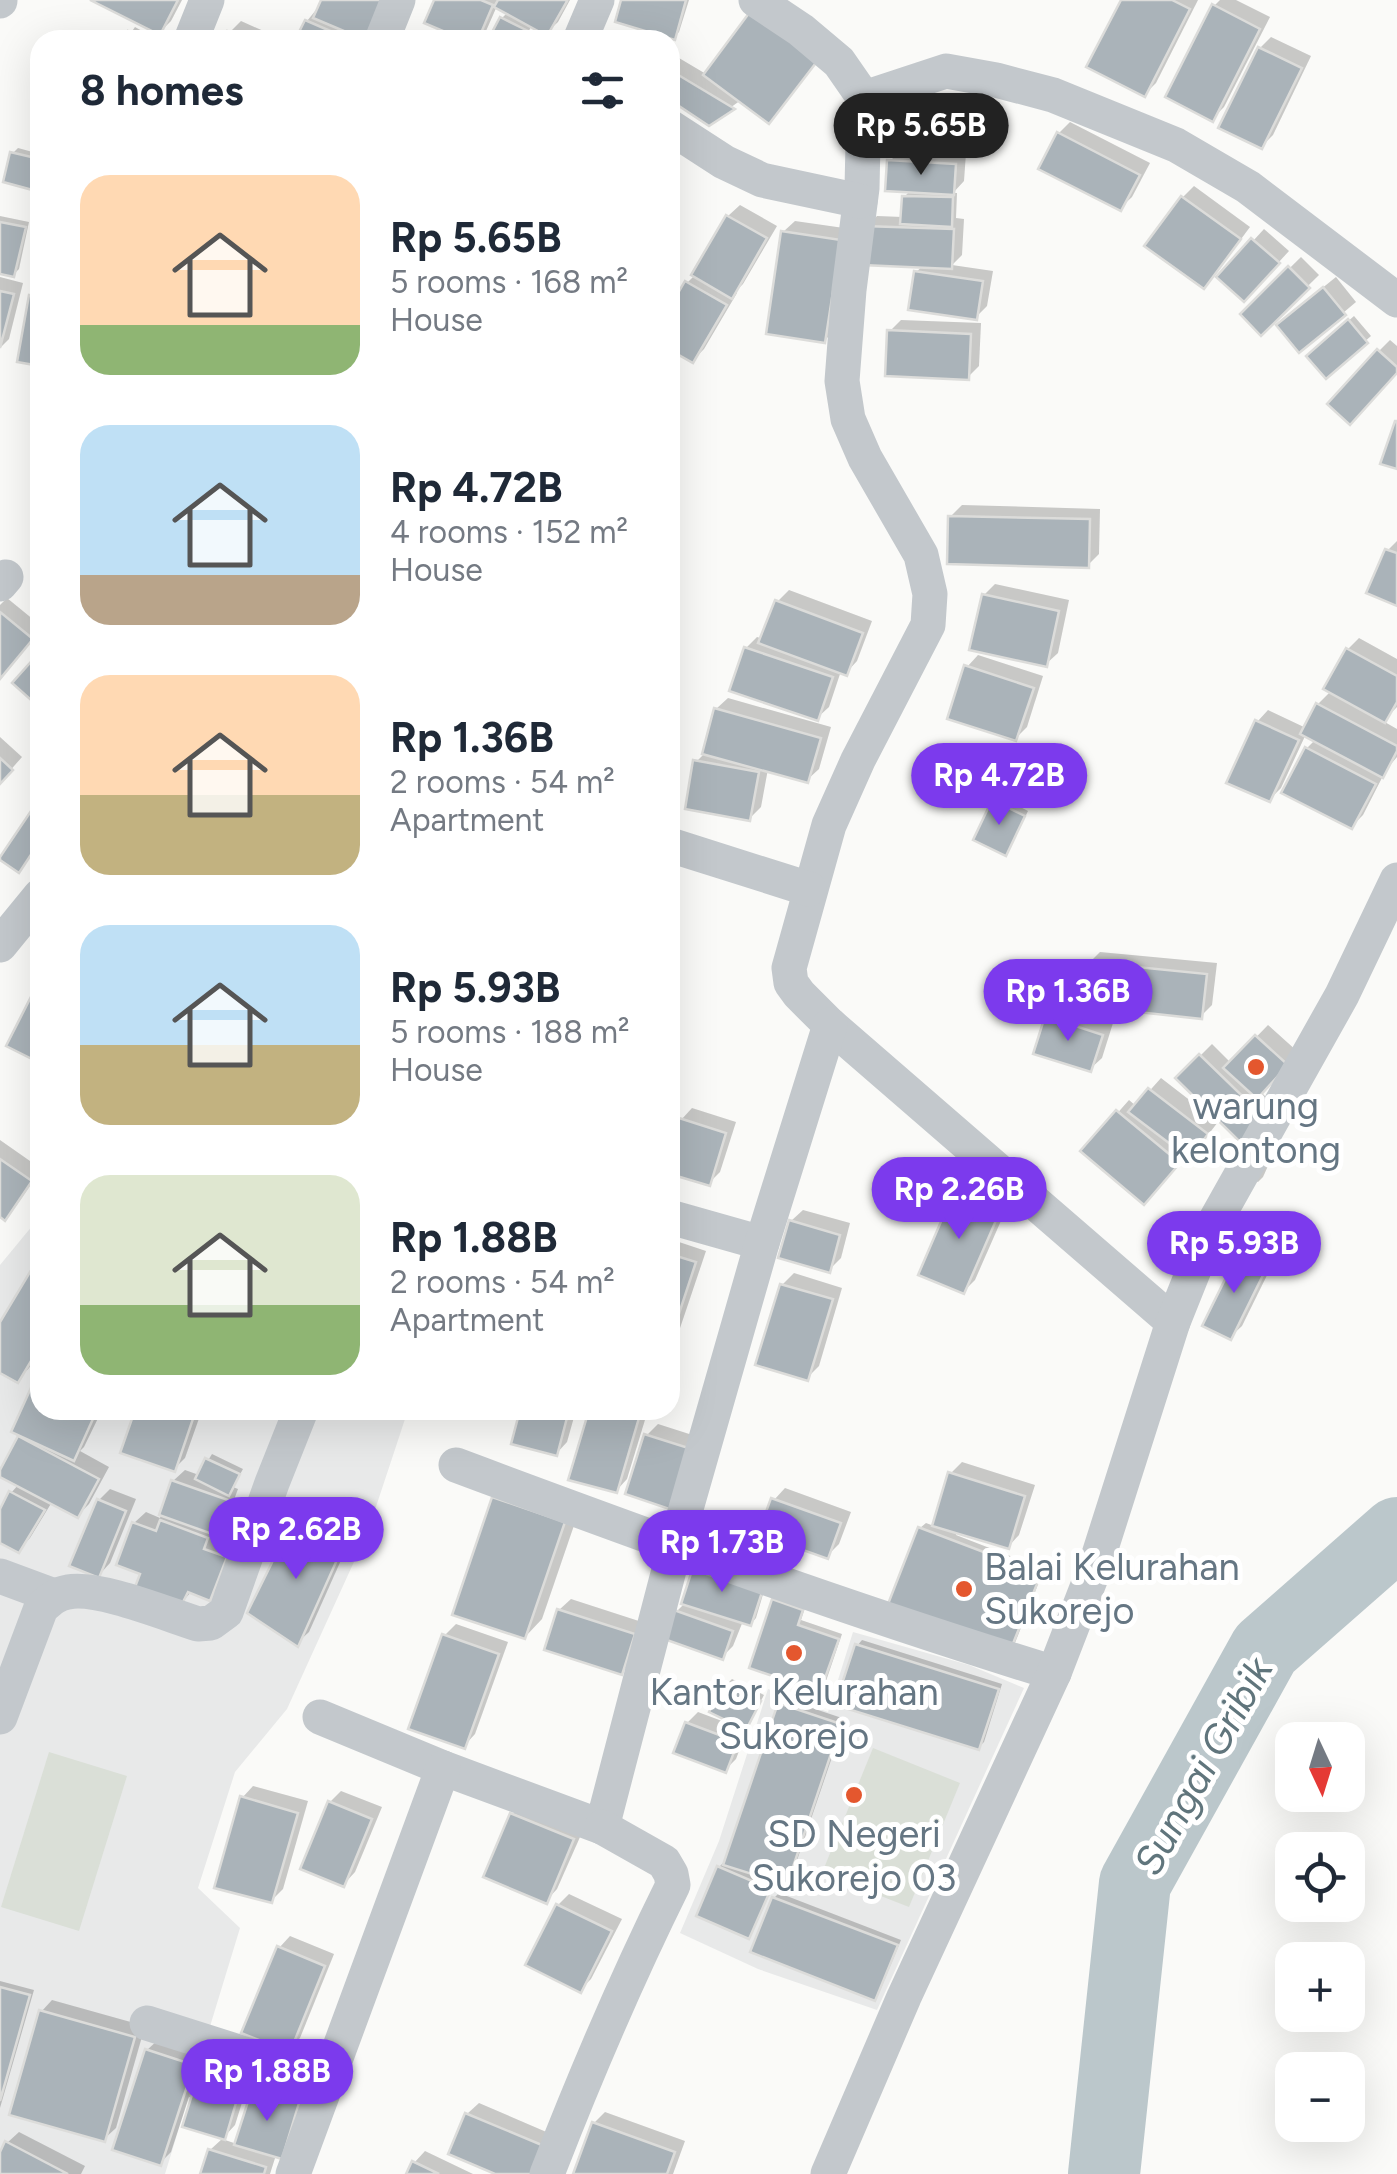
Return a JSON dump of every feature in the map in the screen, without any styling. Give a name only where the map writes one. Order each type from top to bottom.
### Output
[{"type":"street","points":[[195,30],[207,0]]},
{"type":"street","points":[[386,30],[398,0]]},
{"type":"street","points":[[584,30],[596,0]]},
{"type":"street","points":[[756,0],[801,30],[877,93]]},
{"type":"street","points":[[877,93],[946,71],[1053,95],[1176,145],[1248,187],[1395,294]]},
{"type":"street","points":[[877,93],[849,290],[842,381],[848,419],[864,458],[921,555],[930,594],[928,625],[829,825],[788,968],[791,982],[830,1025],[1173,1322]]},
{"type":"street","points":[[680,134],[762,180],[860,201]]},
{"type":"street","points":[[680,848],[810,889]]},
{"type":"street","points":[[828,2174],[904,1996],[1054,1673],[1095,1567],[1173,1322],[1209,1232],[1342,995],[1397,880]]},
{"type":"street","points":[[602,1827],[675,1547],[830,1025]]},
{"type":"street","points":[[680,1221],[762,1244]]},
{"type":"street","points":[[0,1717],[41,1608],[54,1596],[90,1591],[198,1624],[212,1623],[226,1612],[297,1420]]},
{"type":"street","points":[[456,1465],[902,1626],[1054,1673]]},
{"type":"street","points":[[0,1576],[54,1596]]},
{"type":"street","points":[[320,1717],[602,1827],[664,1862],[671,1874],[672,1885],[622,1991],[546,2174]]},
{"type":"street","points":[[292,2174],[443,1768]]},
{"type":"street","points":[[148,2023],[328,2080]]},
{"type":"shaded area","points":[[30,1229],[30,1420],[405,1420],[368,1531],[287,1709],[235,1772],[198,1888],[240,1928],[165,2174],[0,2174],[0,1265]]},
{"type":"shaded area","name":"SD Negeri Sukorejo 03","points":[[853,1632],[969,1665],[1024,1688],[877,2010],[758,1969],[680,1933],[719,1841],[768,1689],[828,1712]]},
{"type":"shaded area","points":[[873,1748],[960,1783],[909,1907],[822,1873]]},
{"type":"shaded area","points":[[49,1752],[127,1776],[79,1931],[1,1907]]},
{"type":"building","points":[[90,0],[178,0],[163,30],[150,30]]},
{"type":"building","points":[[321,0],[382,0],[369,30],[341,30],[313,18]]},
{"type":"building","points":[[434,0],[481,0],[493,5],[482,30],[440,30],[424,23]]},
{"type":"building","points":[[498,0],[567,1],[550,30],[536,30],[494,7]]},
{"type":"building","points":[[621,0],[686,0],[678,30],[642,30],[615,22]]},
{"type":"building","points":[[1121,0],[1172,0],[1190,9],[1145,97],[1086,67]]},
{"type":"building","points":[[1212,4],[1260,29],[1213,122],[1165,97]]},
{"type":"building","points":[[755,5],[822,55],[769,124],[703,75]]},
{"type":"building","points":[[500,17],[526,30],[493,30]]},
{"type":"building","points":[[305,20],[328,30],[300,30]]},
{"type":"building","points":[[1258,47],[1302,68],[1262,149],[1218,128]]},
{"type":"building","points":[[680,76],[735,109],[709,126],[680,107]]},
{"type":"building","points":[[1057,132],[1140,175],[1121,211],[1038,169]]},
{"type":"building","points":[[10,152],[30,157],[30,189],[3,182]]},
{"type":"building","points":[[887,160],[956,164],[954,195],[885,191]]},
{"type":"building","points":[[902,196],[953,197],[952,227],[900,224]]},
{"type":"building","points":[[1181,196],[1241,239],[1204,289],[1144,246]]},
{"type":"building","points":[[726,215],[767,238],[732,299],[691,275]]},
{"type":"building","points":[[0,222],[26,227],[14,277],[0,274]]},
{"type":"building","points":[[863,226],[954,229],[952,269],[862,265]]},
{"type":"building","points":[[781,231],[841,240],[825,343],[766,334]]},
{"type":"building","points":[[1251,238],[1280,263],[1244,302],[1216,277]]},
{"type":"building","points":[[1288,266],[1310,288],[1261,336],[1240,314]]},
{"type":"building","points":[[914,271],[983,281],[977,320],[908,310]]},
{"type":"building","points":[[685,281],[727,305],[693,363],[680,356],[680,290]]},
{"type":"building","points":[[1323,287],[1346,315],[1299,353],[1276,325]]},
{"type":"building","points":[[0,291],[14,294],[0,348]]},
{"type":"building","points":[[29,295],[30,295],[30,364],[17,362]]},
{"type":"building","points":[[1348,319],[1368,343],[1326,379],[1306,356]]},
{"type":"building","points":[[887,330],[971,334],[969,380],[885,376]]},
{"type":"building","points":[[1377,349],[1397,367],[1397,373],[1350,425],[1327,404]]},
{"type":"building","points":[[1397,421],[1397,469],[1380,464]]},
{"type":"building","points":[[948,516],[1090,519],[1089,568],[947,564]]},
{"type":"building","points":[[1385,549],[1397,553],[1397,606],[1366,593]]},
{"type":"building","points":[[982,594],[1059,611],[1047,667],[969,650]]},
{"type":"building","points":[[775,600],[863,633],[847,676],[758,643]]},
{"type":"building","points":[[0,612],[30,637],[30,643],[0,679]]},
{"type":"building","points":[[744,647],[833,677],[818,721],[729,691]]},
{"type":"building","points":[[1346,648],[1397,676],[1397,702],[1385,723],[1323,689]]},
{"type":"building","points":[[30,663],[30,699],[12,683]]},
{"type":"building","points":[[964,665],[1034,688],[1016,741],[947,719]]},
{"type":"building","points":[[1316,703],[1397,746],[1383,778],[1300,734]]},
{"type":"building","points":[[714,708],[821,738],[808,783],[702,754]]},
{"type":"building","points":[[1255,720],[1299,740],[1270,802],[1226,783]]},
{"type":"building","points":[[1305,747],[1376,784],[1352,829],[1281,793]]},
{"type":"building","points":[[0,758],[13,770],[0,784]]},
{"type":"building","points":[[693,760],[759,772],[750,821],[685,809]]},
{"type":"building","points":[[992,800],[1025,816],[1006,856],[973,840]]},
{"type":"building","points":[[30,812],[30,856],[19,873],[0,857]]},
{"type":"building","points":[[1087,962],[1207,974],[1202,1019],[1082,1006]]},
{"type":"building","points":[[30,999],[30,1058],[6,1046]]},
{"type":"building","points":[[1045,1016],[1103,1035],[1091,1072],[1033,1054]]},
{"type":"building","name":"warung kelontong","points":[[1255,1035],[1288,1065],[1257,1099],[1223,1068]]},
{"type":"building","points":[[1199,1054],[1264,1117],[1240,1142],[1175,1078]]},
{"type":"building","points":[[1148,1088],[1208,1134],[1190,1159],[1128,1112]]},
{"type":"building","points":[[1116,1110],[1180,1163],[1144,1205],[1080,1151]]},
{"type":"building","points":[[680,1118],[726,1133],[710,1186],[680,1177]]},
{"type":"building","points":[[0,1159],[30,1180],[30,1184],[5,1221],[0,1217]]},
{"type":"building","points":[[955,1189],[1001,1209],[964,1294],[918,1275]]},
{"type":"building","points":[[789,1220],[840,1235],[830,1273],[778,1258]]},
{"type":"building","points":[[1238,1253],[1267,1267],[1231,1340],[1202,1326]]},
{"type":"building","points":[[680,1257],[696,1262],[680,1311]]},
{"type":"building","points":[[30,1272],[30,1363],[18,1383],[0,1373],[0,1322]]},
{"type":"building","points":[[780,1284],[833,1299],[808,1381],[755,1365]]},
{"type":"building","points":[[30,1390],[30,1420],[92,1420],[74,1461],[11,1432]]},
{"type":"building","points":[[132,1420],[193,1420],[175,1472],[120,1453]]},
{"type":"building","points":[[517,1420],[566,1420],[557,1456],[511,1444]]},
{"type":"building","points":[[586,1420],[638,1420],[617,1493],[568,1480]]},
{"type":"building","points":[[644,1434],[698,1451],[678,1512],[625,1494]]},
{"type":"building","points":[[18,1436],[99,1479],[78,1518],[0,1477]]},
{"type":"building","points":[[205,1458],[240,1474],[229,1496],[195,1479]]},
{"type":"building","points":[[948,1472],[1025,1496],[1009,1549],[932,1526]]},
{"type":"building","points":[[171,1480],[228,1500],[215,1535],[159,1515]]},
{"type":"building","points":[[9,1491],[45,1510],[19,1553],[0,1543],[0,1509]]},
{"type":"building","points":[[492,1497],[565,1522],[525,1639],[452,1615]]},
{"type":"building","points":[[771,1498],[841,1523],[828,1559],[758,1534]]},
{"type":"building","points":[[97,1499],[126,1511],[99,1578],[69,1566]]},
{"type":"building","points":[[160,1520],[208,1538],[204,1549],[227,1557],[210,1601],[188,1592],[182,1604],[135,1587],[140,1574],[116,1565],[132,1522],[156,1531]]},
{"type":"building","points":[[291,1524],[345,1542],[298,1647],[247,1613]]},
{"type":"building","name":"Balai Kelurahan Sukorejo","points":[[918,1527],[1041,1574],[1010,1651],[888,1604]]},
{"type":"building","points":[[694,1564],[764,1586],[751,1626],[681,1604]]},
{"type":"building","name":"Kantor Kelurahan Sukorejo","points":[[772,1599],[803,1610],[798,1625],[839,1639],[820,1692],[749,1668]]},
{"type":"building","points":[[557,1609],[635,1634],[622,1675],[544,1650]]},
{"type":"building","points":[[674,1610],[733,1631],[723,1660],[664,1639]]},
{"type":"building","points":[[442,1634],[499,1654],[465,1749],[408,1729]]},
{"type":"building","points":[[855,1644],[999,1689],[979,1750],[835,1705]]},
{"type":"building","points":[[725,1682],[761,1701],[746,1730],[709,1712]]},
{"type":"building","points":[[778,1703],[841,1724],[787,1885],[723,1865]]},
{"type":"building","points":[[685,1722],[738,1742],[726,1773],[673,1753]]},
{"type":"building","points":[[240,1796],[298,1813],[272,1903],[214,1888]]},
{"type":"building","points":[[328,1801],[372,1819],[344,1887],[300,1869]]},
{"type":"building","points":[[510,1813],[574,1839],[547,1904],[483,1877]]},
{"type":"building","points":[[717,1866],[771,1889],[749,1939],[696,1916]]},
{"type":"building","points":[[772,1897],[898,1945],[875,2001],[750,1952]]},
{"type":"building","points":[[556,1904],[612,1931],[581,1993],[525,1965]]},
{"type":"building","points":[[277,1946],[325,1966],[290,2052],[241,2033]]},
{"type":"building","points":[[0,1987],[30,1995],[0,2101]]},
{"type":"building","points":[[39,2010],[135,2037],[105,2142],[9,2115]]},
{"type":"building","points":[[145,2049],[194,2065],[161,2166],[112,2150]]},
{"type":"building","points":[[204,2056],[246,2069],[225,2140],[182,2127]]},
{"type":"building","points":[[252,2089],[299,2103],[282,2159],[234,2145]]},
{"type":"building","points":[[465,2113],[549,2148],[538,2174],[495,2174],[448,2154]]},
{"type":"building","points":[[592,2122],[675,2152],[667,2174],[573,2174]]},
{"type":"building","points":[[5,2141],[68,2174],[0,2174],[0,2152]]},
{"type":"building","points":[[208,2149],[266,2167],[264,2174],[200,2174]]},
{"type":"building","points":[[412,2161],[439,2174],[406,2174]]},
{"type":"waterway","name":"Sungai Gribik","points":[[1104,2174],[1135,1883],[1265,1649],[1397,1533]]},
{"type":"place","name":"warung kelontong","points":[[1256,1067]]},
{"type":"place","name":"Balai Kelurahan Sukorejo","points":[[964,1589]]},
{"type":"place","name":"Kantor Kelurahan Sukorejo","points":[[794,1653]]},
{"type":"place","name":"SD Negeri Sukorejo 03","points":[[854,1795]]}]
